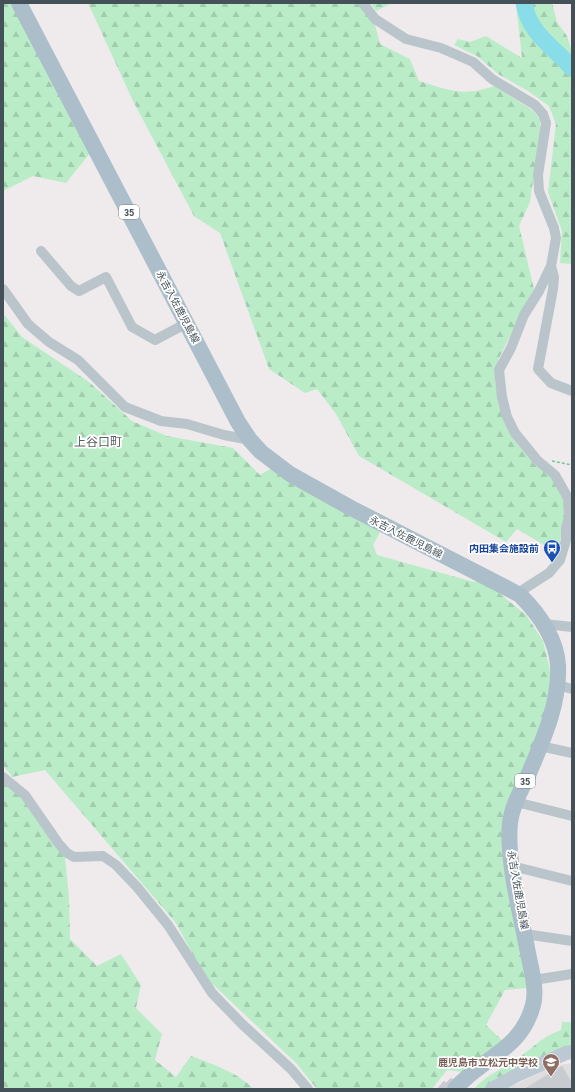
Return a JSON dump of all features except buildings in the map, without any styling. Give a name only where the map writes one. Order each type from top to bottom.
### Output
[{"type":"main road","name":"永吉入佐鹿児島線","points":[[19,3],[238,422],[250,440],[274,464],[290,474],[351,508],[520,595],[534,609],[545,624],[553,643],[565,687],[555,702],[540,746],[516,802],[510,822],[512,866],[534,980],[534,1004],[527,1024],[509,1047],[466,1076],[454,1089]]},
{"type":"main road","points":[[492,1089],[518,1074],[566,1053],[572,1052]]},
{"type":"street","points":[[363,3],[374,19],[406,39],[441,48],[473,62],[492,79],[535,105],[543,114],[546,123],[538,175],[539,191],[552,218],[556,238],[551,266],[539,291],[524,315],[511,348],[499,370],[502,397],[507,417],[515,433],[537,460],[556,475],[568,498],[569,517],[566,528],[566,540],[560,560],[549,573],[524,589],[520,595]]},
{"type":"street","points":[[41,251],[71,286],[79,291],[106,277],[132,327],[155,340],[187,323]]},
{"type":"street","points":[[551,266],[554,277],[553,289],[538,369],[551,383],[572,391]]},
{"type":"street","points":[[3,289],[28,324],[49,342],[78,360],[125,407],[161,421],[187,424],[224,435],[250,440]]},
{"type":"street","points":[[545,624],[572,627]]},
{"type":"street","points":[[540,746],[572,753]]},
{"type":"street","points":[[3,777],[25,795],[59,844],[68,853],[74,857],[103,856],[137,886],[168,925],[212,993],[242,1024],[291,1069],[308,1089]]},
{"type":"street","points":[[516,802],[572,816]]},
{"type":"street","points":[[512,866],[572,882]]},
{"type":"street","points":[[525,934],[572,941]]},
{"type":"street","points":[[534,980],[572,974]]},
{"type":"shaded area","name":"鹿児島市立松元中学校","points":[[572,1063],[572,1089],[506,1089],[554,1066]]},
{"type":"green space","points":[[3,3],[15,3],[91,152],[66,183],[33,176],[3,191]]},
{"type":"green space","points":[[88,3],[359,3],[375,25],[380,44],[410,59],[419,81],[438,87],[465,92],[494,86],[532,110],[540,119],[540,131],[530,202],[519,226],[534,289],[498,360],[495,382],[503,420],[514,440],[534,464],[553,478],[564,500],[565,517],[558,551],[549,548],[517,529],[506,542],[359,456],[336,414],[317,389],[305,393],[269,369],[220,233],[194,216],[133,101]]},
{"type":"green space","points":[[371,3],[392,3],[376,11]]},
{"type":"green space","points":[[516,3],[552,3],[557,22],[567,36],[572,52],[572,264],[560,263],[562,231],[548,192],[556,124],[549,106],[528,91],[498,74],[477,56],[454,45],[458,39],[470,42],[486,36],[522,58]]},
{"type":"green space","points":[[3,313],[22,337],[89,382],[132,421],[167,436],[233,448],[260,475],[270,469],[381,530],[373,545],[377,555],[474,582],[482,579],[526,615],[543,641],[551,674],[550,702],[505,819],[527,988],[505,990],[486,1025],[506,1044],[471,1073],[447,1070],[432,1089],[317,1089],[296,1063],[205,977],[176,923],[45,770],[12,777],[3,765]]},
{"type":"green space","points":[[5,781],[26,801],[65,858],[69,897],[70,939],[97,966],[121,954],[141,985],[136,1008],[162,1034],[155,1060],[176,1077],[191,1056],[241,1078],[253,1089],[3,1089],[3,784]]},
{"type":"green space","points":[[562,1022],[572,1022],[572,1047],[485,1089],[474,1089],[483,1080],[510,1064],[542,1040],[561,1030]]},
{"type":"waterway","points":[[524,3],[527,14],[536,31],[572,68]]},
{"type":"place","name":"内田集会施設前","points":[[552,563]]},
{"type":"place","name":"鹿児島市立松元中学校","points":[[551,1077]]},
{"type":"district","name":"上谷口町","points":[[98,442]]}]
